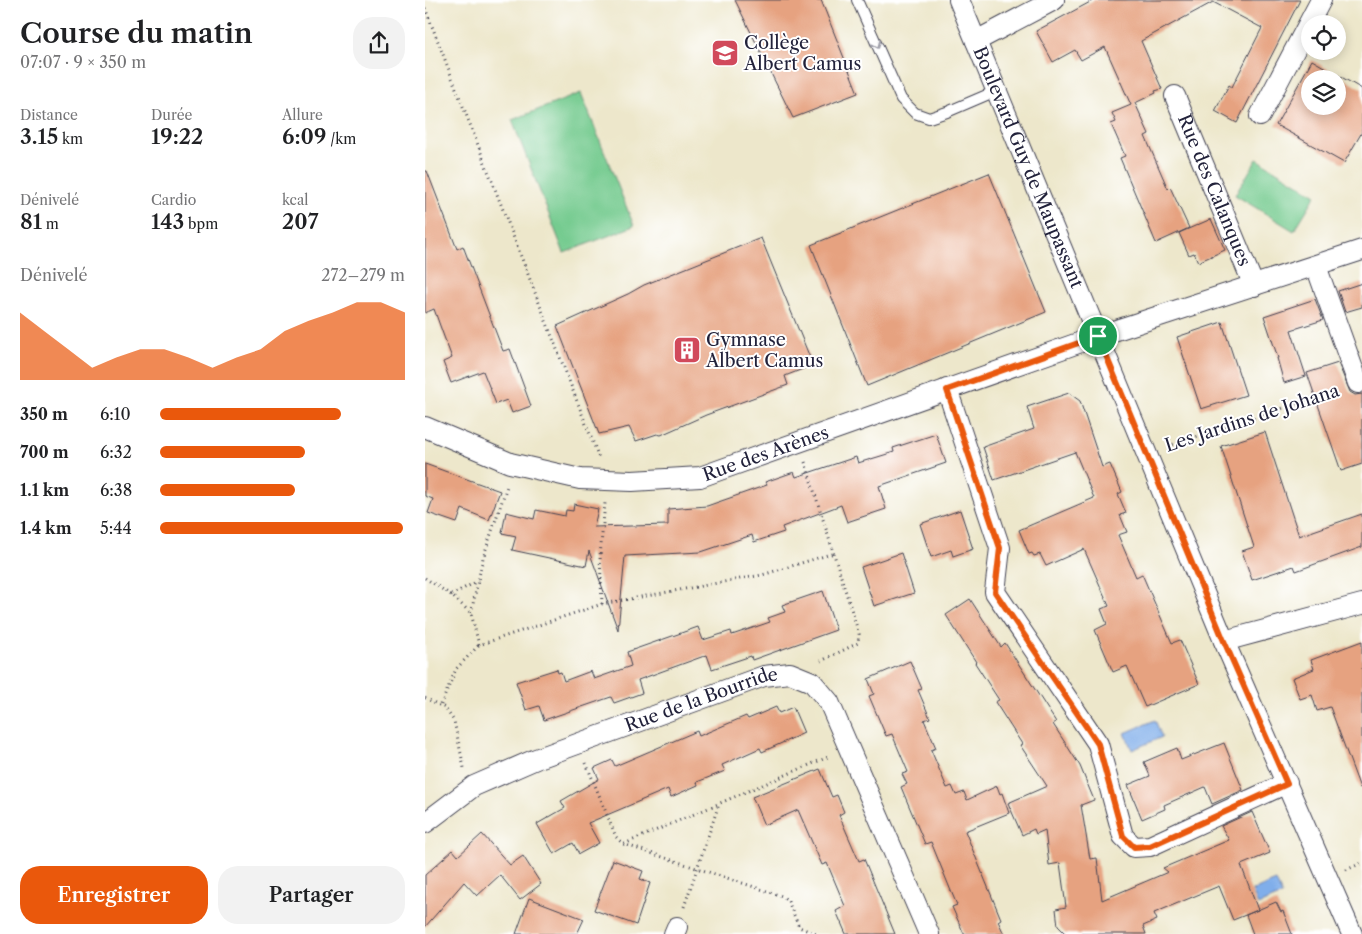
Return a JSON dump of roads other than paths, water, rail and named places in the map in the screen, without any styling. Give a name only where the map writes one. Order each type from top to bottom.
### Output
[{"type":"street","name":"Boulevard Guy de Maupassant","points":[[959,0],[1224,641],[1352,934]]},
{"type":"street","points":[[976,41],[1054,0]]},
{"type":"street","points":[[1261,116],[1321,0]]},
{"type":"street","name":"Rue des Calanques","points":[[1175,96],[1254,286]]},
{"type":"street","name":"Rue des Calanques","points":[[1098,336],[1362,250]]},
{"type":"street","name":"Les Jardins de Johana","points":[[1316,266],[1358,383]]},
{"type":"street","name":"Rue des Arènes","points":[[425,427],[510,463],[581,478],[632,481],[700,478],[1098,336]]},
{"type":"street","points":[[947,390],[1000,548],[995,592],[1098,744],[1123,836],[1134,847],[1150,846],[1287,784]]},
{"type":"street","points":[[1224,641],[1362,604]]},
{"type":"street","name":"Rue de la Bourride","points":[[425,823],[474,786],[536,759],[764,676],[790,673],[811,682],[829,702],[929,934]]},
{"type":"lane","points":[[857,0],[901,99],[915,113],[929,118],[996,91]]},
{"type":"water","points":[[1155,720],[1162,737],[1132,750],[1125,733]]},
{"type":"water","points":[[1276,881],[1282,895],[1258,905],[1252,891]]},
{"type":"place","name":"Collège Albert Camus","points":[[725,53]]},
{"type":"place","name":"Gymnase Albert Camus","points":[[687,350]]}]
